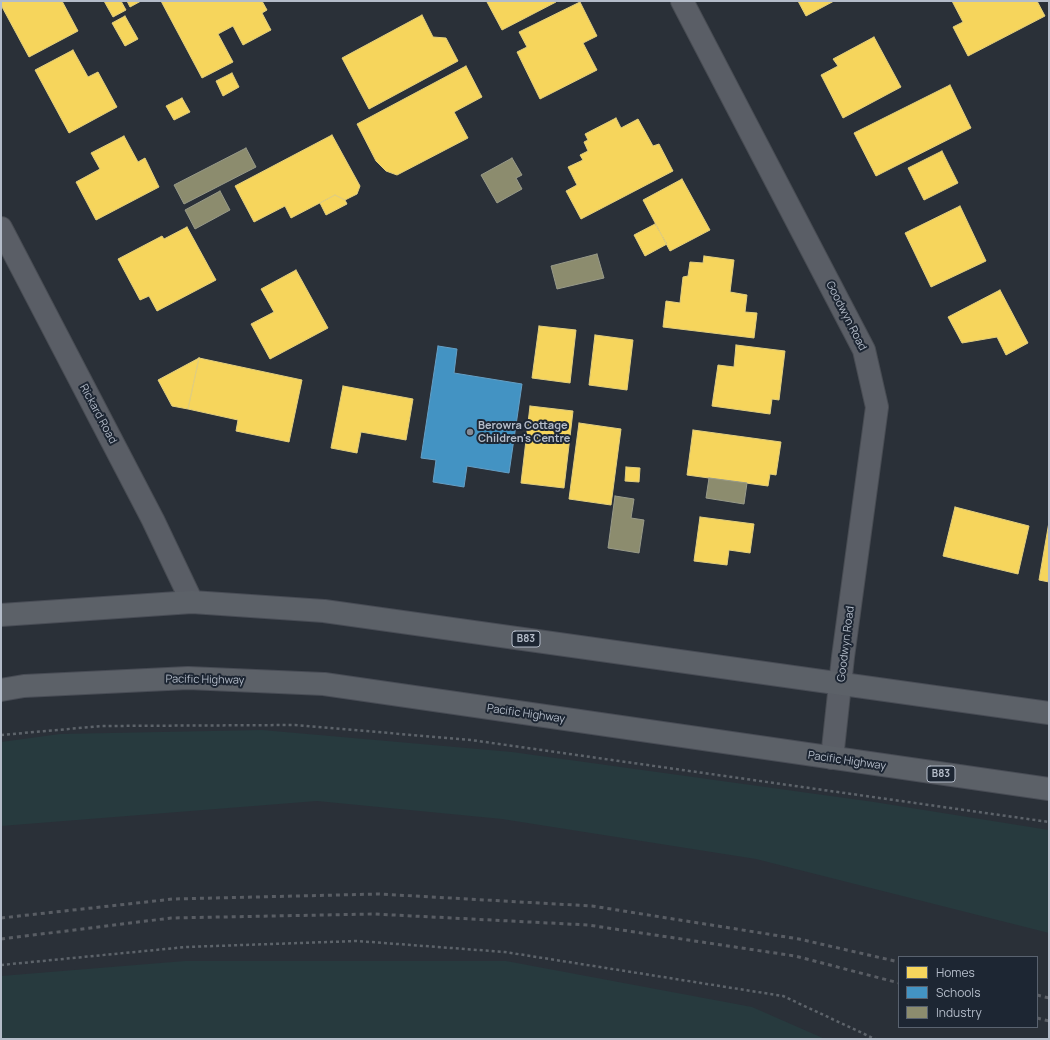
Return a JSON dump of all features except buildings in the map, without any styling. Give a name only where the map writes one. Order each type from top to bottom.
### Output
[{"type":"main road","name":"B83","points":[[1,615],[192,602],[324,611],[1049,713]]},
{"type":"main road","name":"Pacific Highway","points":[[1,690],[24,686],[188,678],[324,684],[1049,789]]},
{"type":"street","name":"Goodwyn Road","points":[[682,1],[864,350],[877,407],[832,758]]},
{"type":"street","name":"Rickard Road","points":[[1,228],[153,520],[192,602]]},
{"type":"path","points":[[1,734],[102,726],[295,725],[479,741],[1049,822]]},
{"type":"path","points":[[1,965],[186,946],[357,941],[505,952],[783,996],[875,1039]]},
{"type":"green space","points":[[262,730],[512,752],[874,802],[1049,830],[1049,933],[756,859],[502,819],[317,801],[1,826],[1,742],[60,734]]},
{"type":"green space","points":[[185,961],[506,961],[752,1007],[825,1039],[1,1039],[1,976]]},
{"type":"railway","points":[[1,918],[173,899],[379,894],[592,906],[799,939],[898,962]]},
{"type":"railway","points":[[1,939],[171,918],[374,914],[588,925],[795,956],[898,983]]},
{"type":"railway","points":[[1038,995],[1049,998]]},
{"type":"railway","points":[[1038,1018],[1049,1021]]},
{"type":"place","name":"Berowra Cottage Children's Centre","points":[[470,432]]}]
